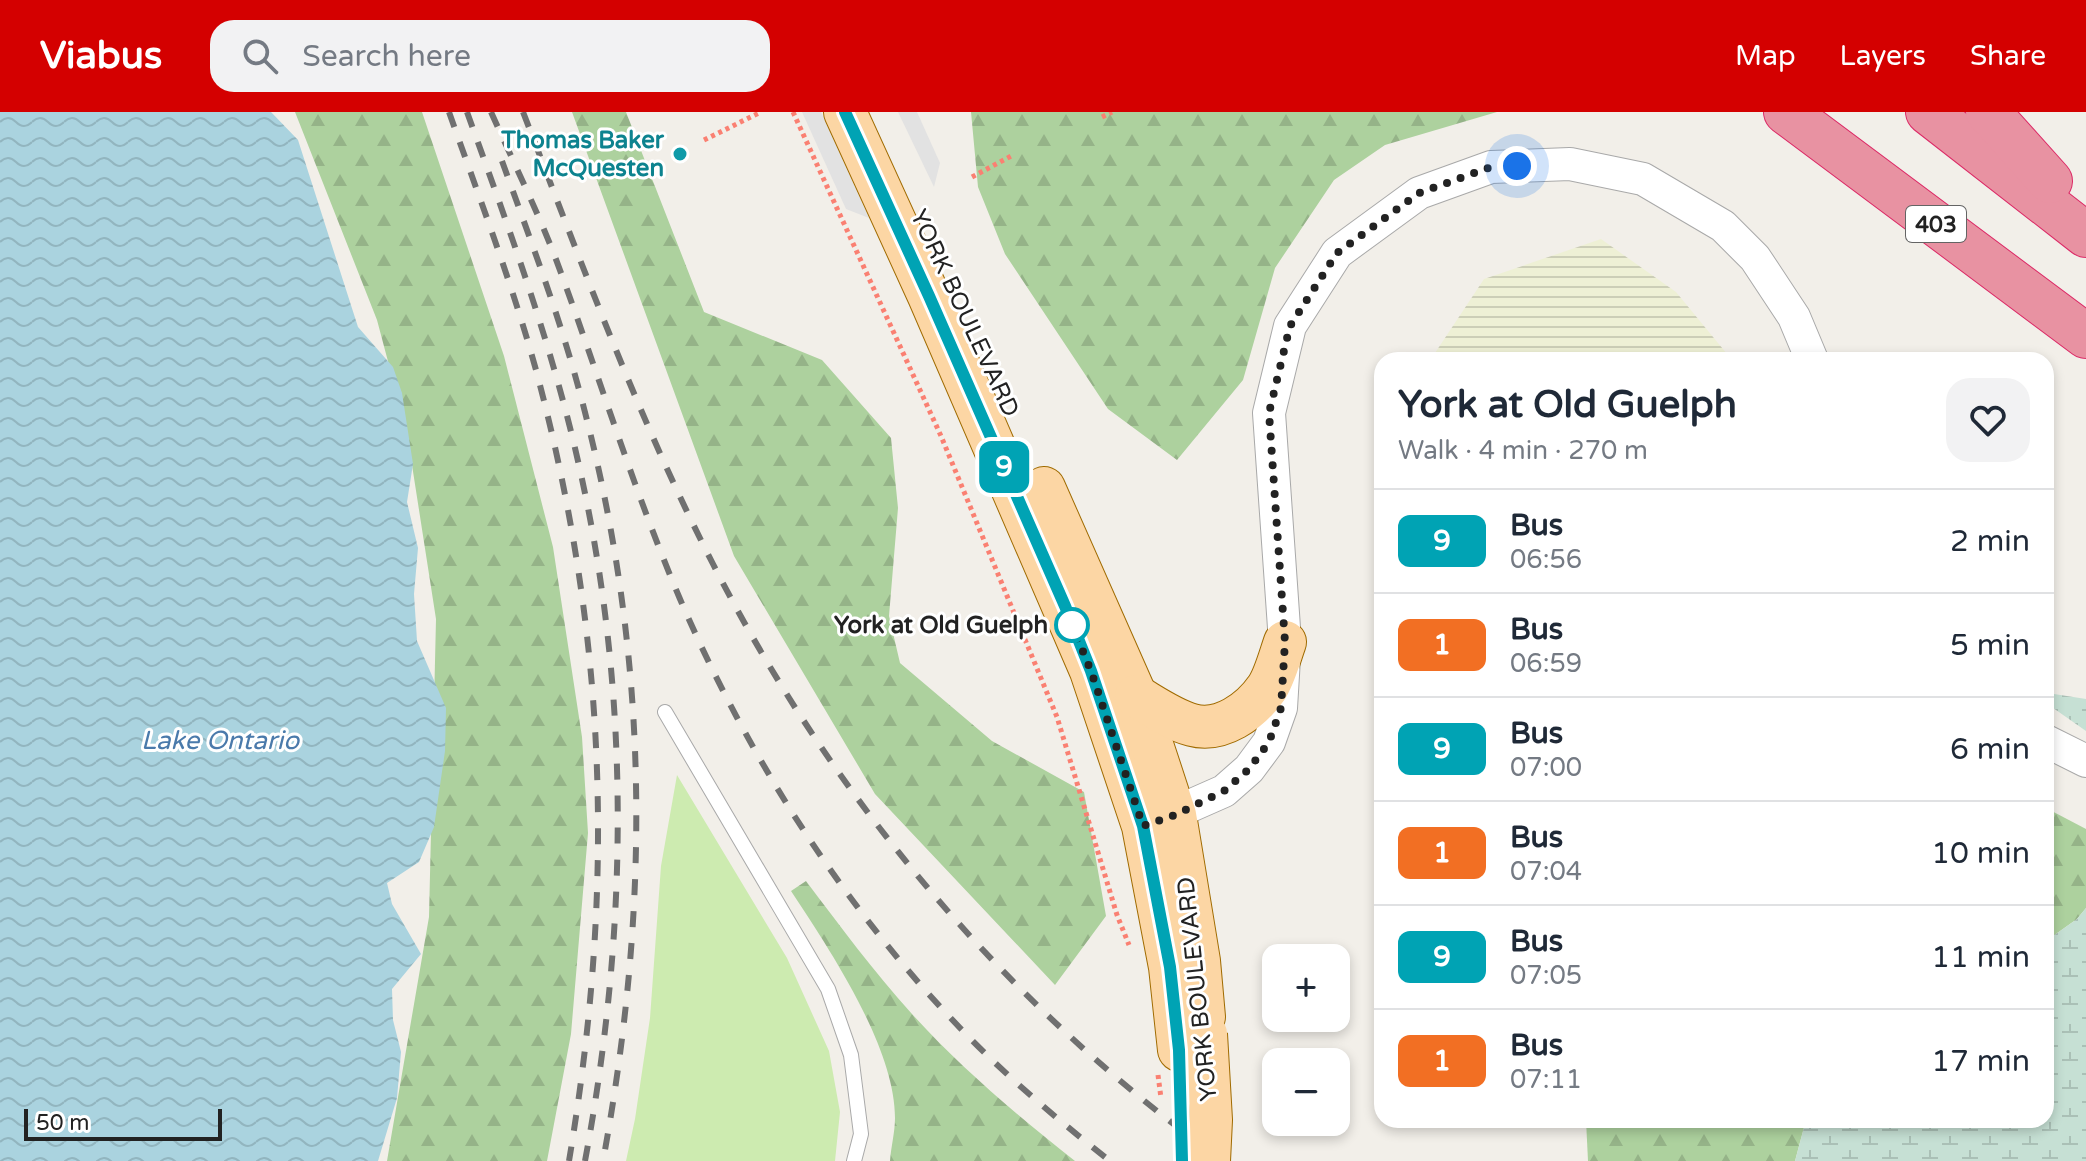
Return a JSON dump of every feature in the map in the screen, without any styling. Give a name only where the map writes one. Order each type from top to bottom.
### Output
[{"type":"highway","points":[[1928,112],[2086,235]]},
{"type":"highway","points":[[1988,112],[2086,221]]},
{"type":"highway","name":"403","points":[[1788,114],[2086,336]]},
{"type":"main road","name":"YORK BOULEVARD","points":[[845,112],[1159,820]]},
{"type":"main road","name":"YORK BOULEVARD","points":[[872,112],[954,287],[1136,696],[1159,820],[1170,967],[1181,1051],[1182,1161]]},
{"type":"main road","points":[[1136,696],[1191,725],[1225,723],[1240,715],[1267,687],[1285,642]]},
{"type":"main road","name":"YORK BOULEVARD","points":[[1181,1051],[1211,1120],[1209,1161]]},
{"type":"street","points":[[1159,820],[1224,791],[1249,769],[1269,742],[1281,708],[1285,642],[1269,413],[1290,326],[1337,253],[1419,193],[1491,167],[1570,164],[1643,179],[1723,226],[1755,258],[1794,317],[1809,352]]},
{"type":"street","points":[[2054,745],[2086,761]]},
{"type":"lane","points":[[665,712],[828,989],[851,1055],[861,1134],[854,1161]]},
{"type":"path","points":[[704,140],[761,112]]},
{"type":"path","points":[[793,112],[941,436],[1057,717],[1117,915],[1134,957]]},
{"type":"path","points":[[1102,117],[1112,112]]},
{"type":"path","points":[[972,177],[1013,155]]},
{"type":"path","points":[[1161,1098],[1181,1051]]},
{"type":"green space","points":[[295,112],[422,112],[504,356],[553,547],[582,737],[588,833],[571,1034],[547,1161],[387,1161],[429,917],[436,619],[407,433],[377,320]]},
{"type":"green space","points":[[572,112],[626,112],[704,312],[822,360],[891,438],[898,508],[889,616],[900,663],[992,741],[1084,792],[1106,916],[1055,985],[875,794],[734,556]]},
{"type":"green space","points":[[971,112],[1497,112],[1385,145],[1334,180],[1275,268],[1243,380],[1177,460],[1108,409],[1005,254],[978,187]]},
{"type":"green space","points":[[1601,239],[1676,292],[1725,352],[1436,352],[1484,279]]},
{"type":"green space","points":[[2054,694],[2086,699],[2086,731],[2054,709]]},
{"type":"green space","points":[[677,775],[787,958],[829,1051],[840,1112],[835,1161],[626,1161],[650,1018],[661,866]]},
{"type":"green space","points":[[2054,812],[2086,829],[2086,908],[2077,919],[2054,935]]},
{"type":"green space","points":[[806,881],[871,965],[931,1034],[990,1091],[1075,1161],[890,1161],[895,1118],[884,1061],[858,1000],[791,891]]},
{"type":"green space","points":[[2086,908],[2086,1161],[1795,1161],[1804,1128],[2054,1128],[2054,935],[2077,919]]},
{"type":"green space","points":[[1586,1128],[1804,1128],[1795,1161],[1588,1161]]},
{"type":"shaded area","points":[[802,112],[821,112],[869,218],[846,209]]},
{"type":"shaded area","points":[[898,112],[917,112],[940,163],[934,187]]},
{"type":"water","name":"Lake Ontario","points":[[0,112],[271,112],[298,140],[358,327],[393,367],[402,393],[413,464],[407,502],[418,548],[414,594],[417,641],[446,708],[445,751],[434,827],[419,862],[387,883],[392,904],[421,954],[392,989],[393,1020],[401,1052],[397,1098],[378,1161],[0,1161]]},
{"type":"railway","points":[[449,112],[506,273],[536,370],[560,470],[578,569],[590,666],[597,764],[598,861],[584,1059],[569,1161]]},
{"type":"railway","points":[[467,112],[529,289],[569,424],[597,556],[608,642],[618,815],[616,901],[610,988],[585,1161]]},
{"type":"railway","points":[[491,112],[554,254],[646,514],[680,599],[767,772],[838,880],[876,932],[918,981],[996,1064],[1110,1161]]},
{"type":"railway","points":[[523,112],[612,340],[686,509],[761,651],[813,735],[871,816],[932,893],[999,966],[1069,1036],[1144,1101],[1223,1161]]},
{"type":"railway","points":[[502,161],[554,308],[581,397],[604,493],[631,683],[636,778],[630,968],[619,1064],[603,1161]]},
{"type":"bus line","name":"9","points":[[845,112],[1065,606],[1091,671],[1143,826],[1170,967],[1179,1050],[1182,1161]]},
{"type":"place","name":"Thomas Baker McQuesten","points":[[680,154]]},
{"type":"place","name":"York at Old Guelph","points":[[1072,625]]},
{"type":"route","points":[[1072,625],[1091,671],[1143,826],[1175,815],[1224,791],[1249,769],[1269,742],[1281,708],[1285,642],[1269,413],[1290,326],[1337,253],[1419,193],[1491,167],[1517,166]]}]
